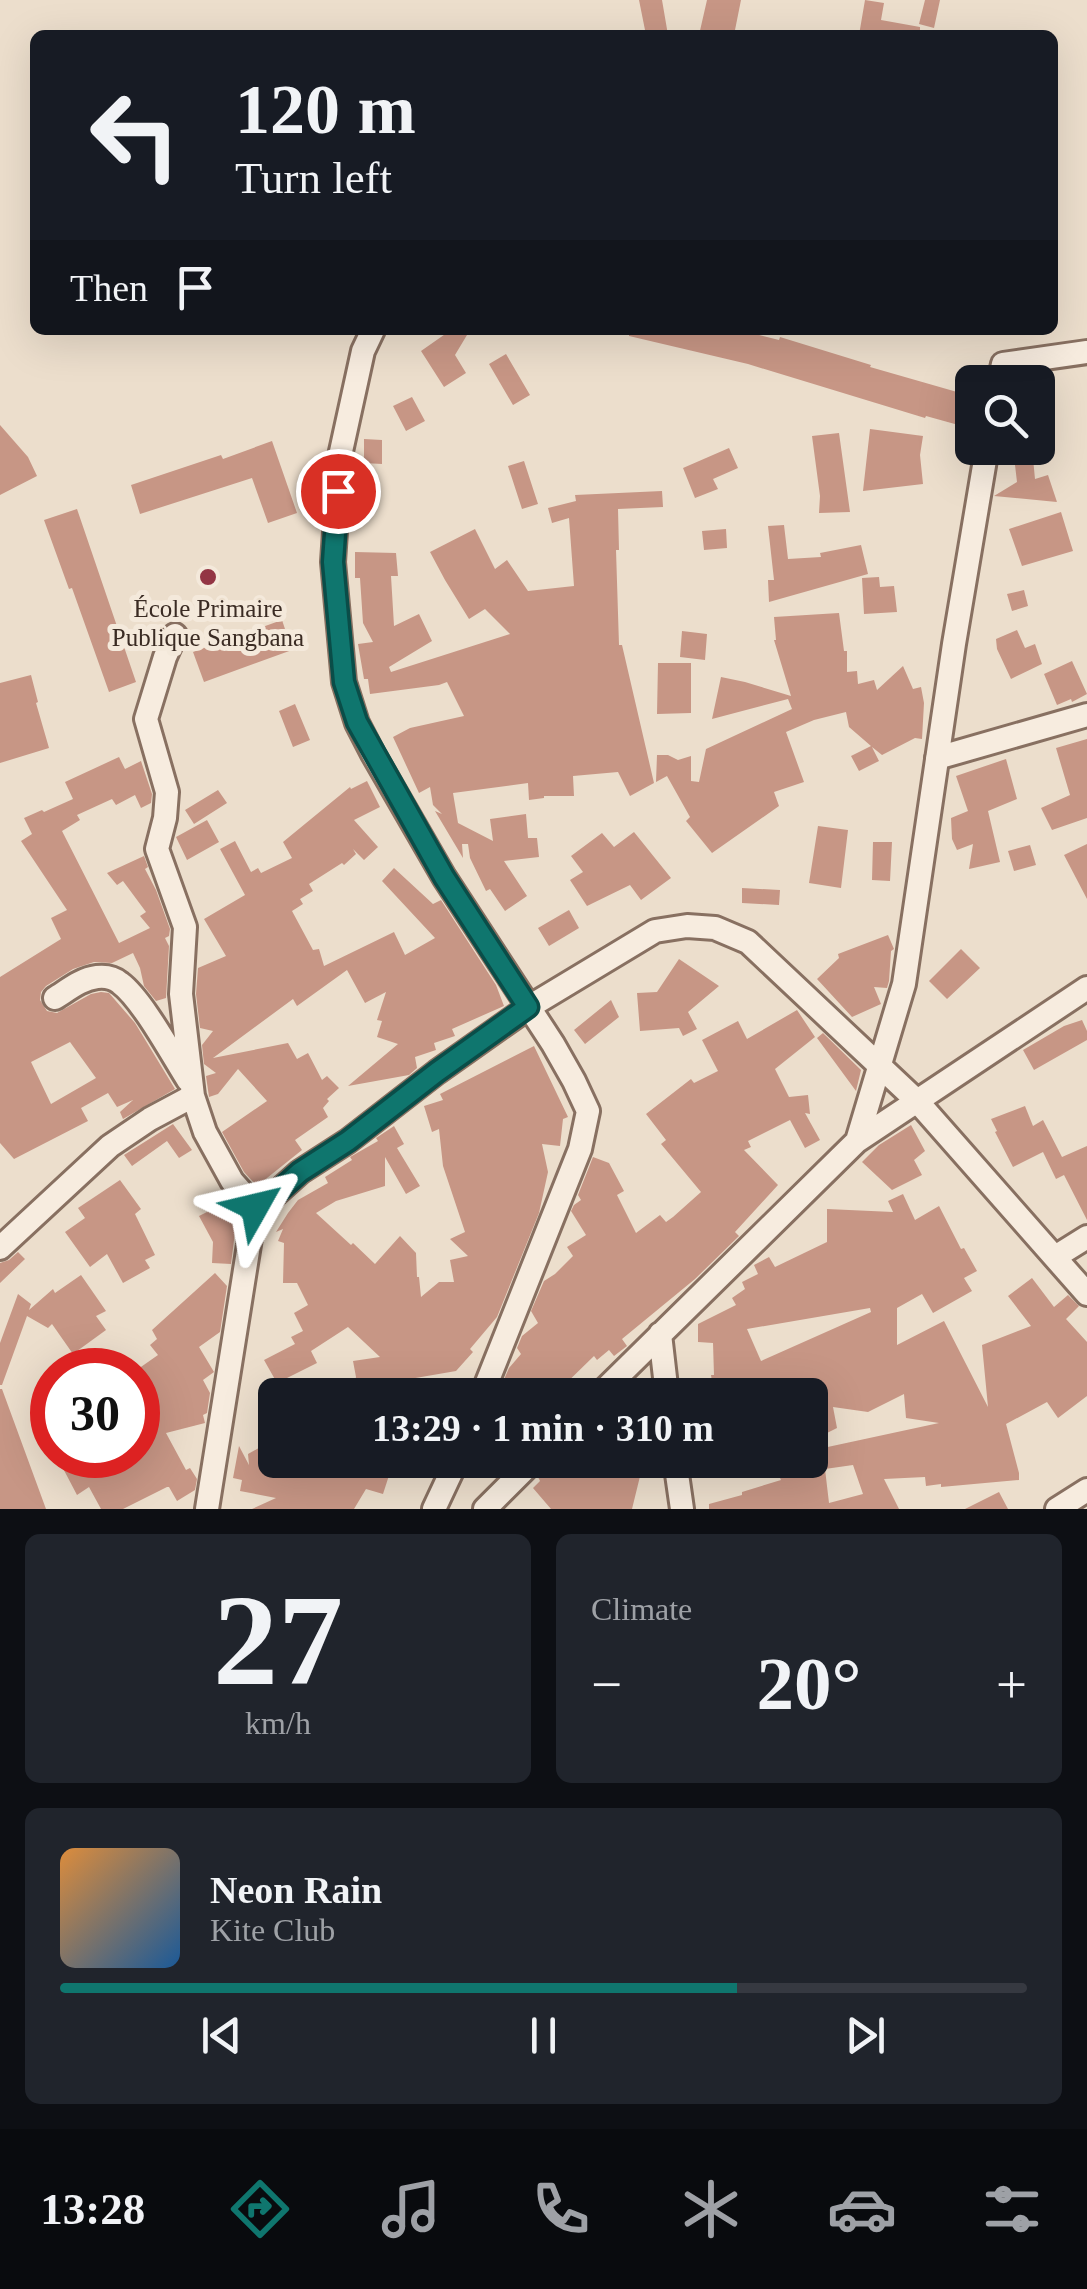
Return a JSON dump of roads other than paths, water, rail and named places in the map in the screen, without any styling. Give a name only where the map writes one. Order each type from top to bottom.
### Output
[{"type":"street","points":[[370,335],[363,350],[340,456],[333,562],[344,682],[357,722],[391,785],[444,877],[553,1044],[588,1112],[580,1149],[489,1378]]},
{"type":"street","points":[[1003,365],[1087,352]]},
{"type":"street","points":[[856,1141],[904,984],[984,465]]},
{"type":"street","points":[[175,636],[146,719],[167,792],[157,849],[185,927],[181,994],[192,1090],[206,1132],[232,1180],[255,1207],[207,1509]]},
{"type":"street","points":[[937,758],[1083,724]]},
{"type":"street","points":[[255,1207],[528,1007],[654,931],[687,926],[715,928],[748,942],[918,1101],[1087,1294]]},
{"type":"street","points":[[54,998],[95,977],[110,977],[122,984],[137,1001],[192,1090]]},
{"type":"street","points":[[616,1378],[856,1141],[1087,988]]},
{"type":"street","points":[[0,1248],[110,1146],[192,1090]]},
{"type":"street","points":[[1054,1257],[1087,1237]]},
{"type":"street","points":[[660,1334],[665,1378]]},
{"type":"street","points":[[434,1509],[449,1478]]},
{"type":"street","points":[[485,1509],[516,1478]]},
{"type":"street","points":[[678,1478],[682,1509]]},
{"type":"street","points":[[1057,1509],[1087,1490]]},
{"type":"place","name":"École Primaire Publique Sangbana","points":[[208,577]]}]
